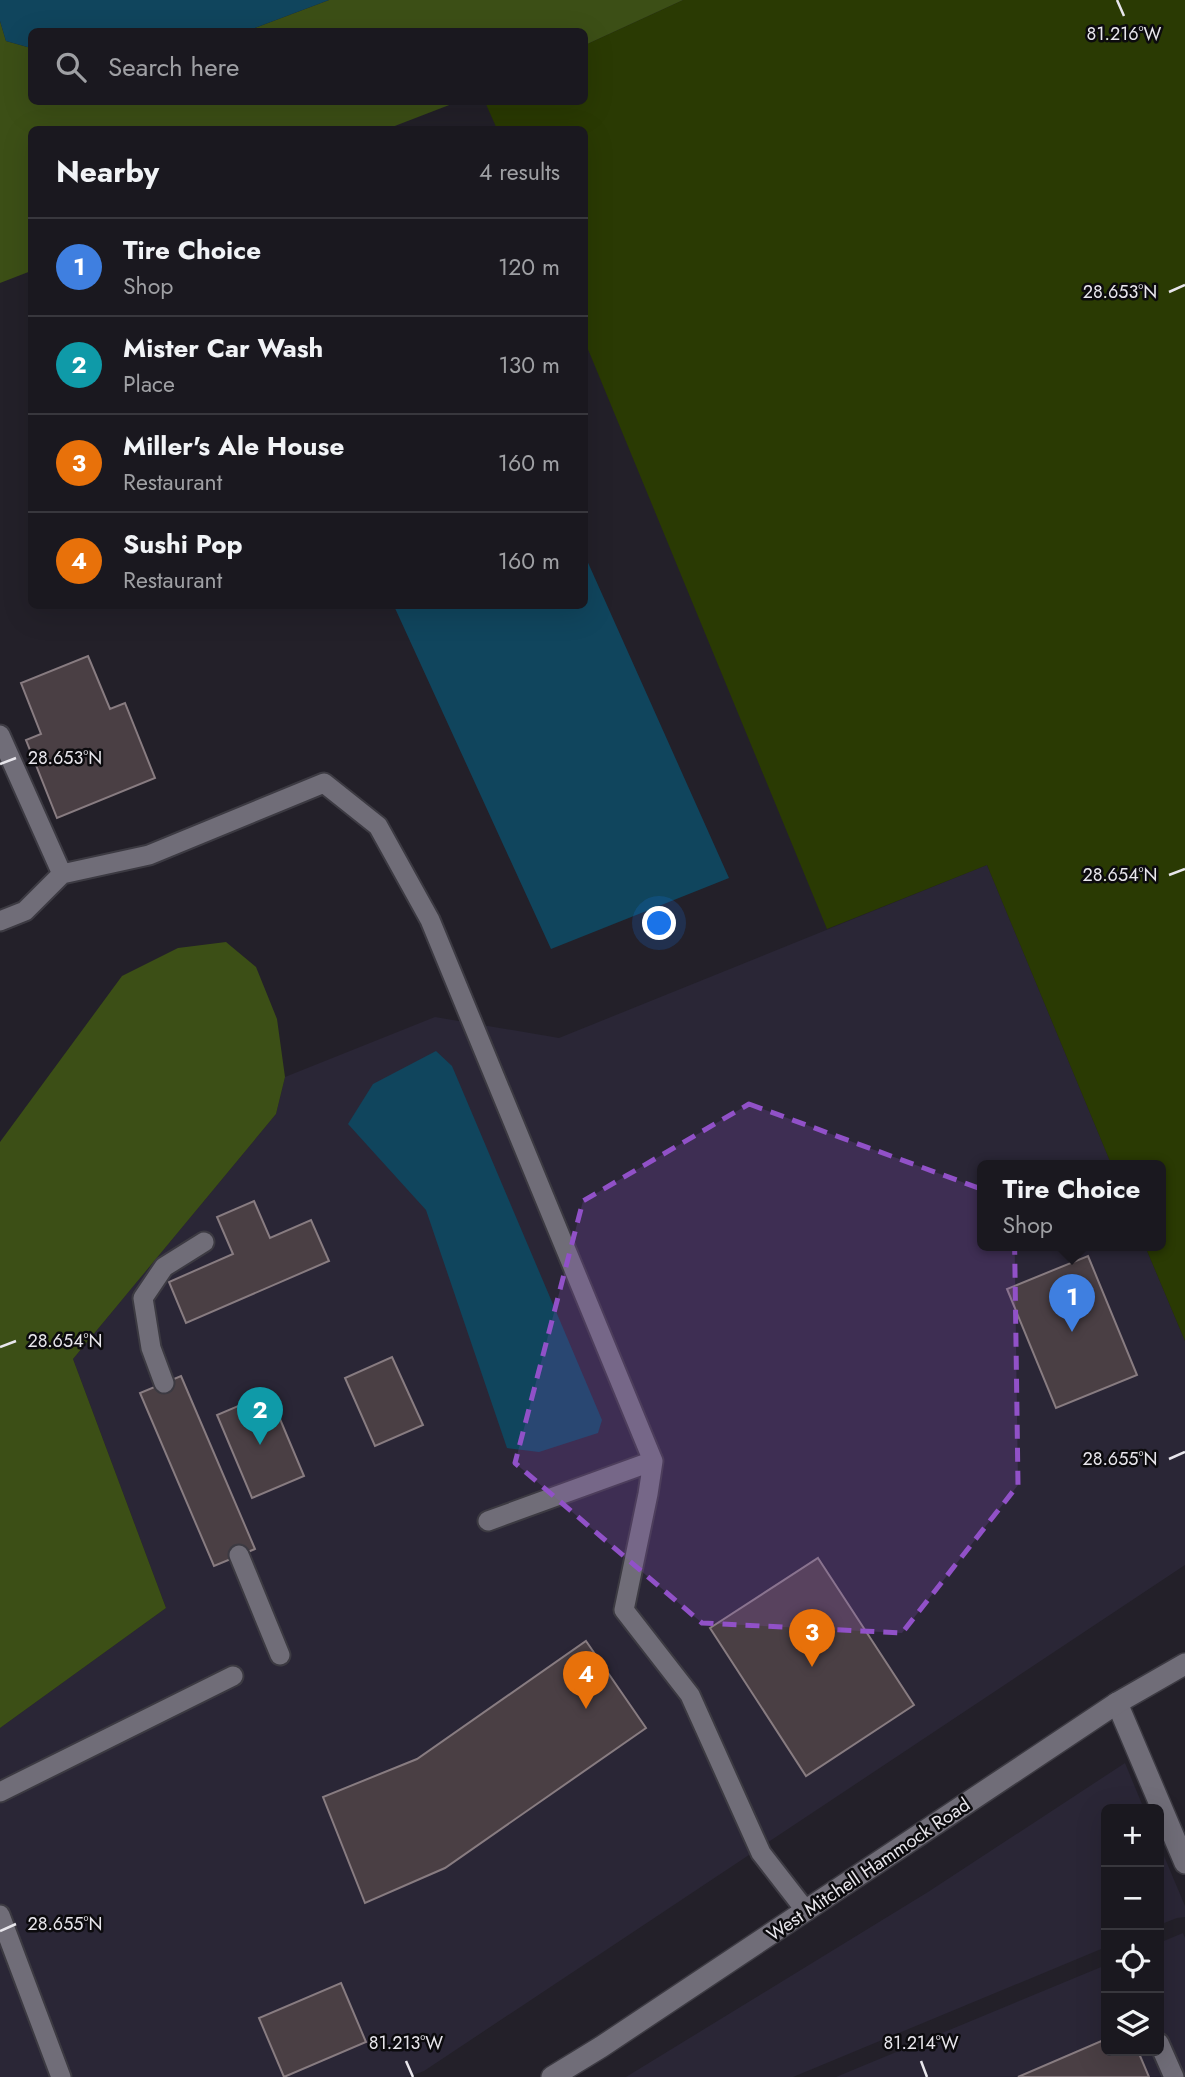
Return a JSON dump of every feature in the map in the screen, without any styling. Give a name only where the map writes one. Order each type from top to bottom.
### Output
[{"type":"main road","name":"West Mitchell Hammock Road","points":[[552,2077],[601,2048],[1117,1703],[1185,1664]]},
{"type":"main road","points":[[1117,1703],[1184,1858]]},
{"type":"lane","points":[[0,735],[62,874]]},
{"type":"lane","points":[[0,920],[24,911],[62,874],[149,855],[324,783],[378,826],[430,920],[653,1461],[624,1610],[690,1695],[761,1853],[806,1911]]},
{"type":"lane","points":[[164,1383],[150,1349],[144,1298],[164,1267],[204,1242]]},
{"type":"lane","points":[[488,1521],[653,1461]]},
{"type":"lane","points":[[239,1555],[281,1655]]},
{"type":"lane","points":[[0,1792],[233,1676]]},
{"type":"lane","points":[[0,1916],[61,2077]]},
{"type":"lane","points":[[1164,2054],[1174,2077]]},
{"type":"highlighted area","points":[[749,1104],[1014,1201],[1018,1485],[902,1633],[702,1623],[515,1463],[583,1201]]},
{"type":"shaded area","points":[[987,865],[1110,1160],[977,1160],[977,1251],[1147,1251],[1185,1341],[1185,1565],[424,2071],[408,2077],[0,2077],[0,1728],[166,1608],[73,1359],[276,1114],[285,1077],[435,1017],[559,1038]]},
{"type":"shaded area","points":[[1125,1763],[1142,1804],[1101,1804],[1101,1949],[793,2077],[626,2077],[928,1892]]},
{"type":"shaded area","points":[[1164,1856],[1185,1906],[1185,1917],[1164,1923]]},
{"type":"shaded area","points":[[1183,1933],[1185,1938],[1185,2077],[836,2077],[1101,1967],[1101,2056],[1164,2056],[1164,1941]]},
{"type":"green space","points":[[329,0],[683,0],[588,44],[588,28],[255,28]]},
{"type":"green space","points":[[683,0],[1185,0],[1185,1341],[1147,1251],[1166,1251],[1166,1160],[1110,1160],[987,865],[827,929],[588,349],[588,126],[496,126],[486,105],[588,105],[588,44]]},
{"type":"green space","points":[[0,21],[6,41],[28,47],[28,105],[449,105],[395,126],[28,126],[28,272],[0,283]]},
{"type":"green space","points":[[226,942],[256,967],[277,1019],[285,1077],[276,1114],[73,1359],[166,1608],[0,1728],[0,1142],[122,976],[178,948]]},
{"type":"water","points":[[0,0],[329,0],[255,28],[28,28],[28,47],[6,41],[0,21]]},
{"type":"water","points":[[588,563],[729,878],[551,949],[395,609],[588,609]]},
{"type":"water","points":[[436,1051],[452,1066],[602,1420],[598,1433],[539,1452],[507,1448],[426,1210],[348,1124],[373,1084]]},
{"type":"building","points":[[88,656],[110,709],[125,703],[155,778],[57,818],[26,740],[41,734],[21,683]]},
{"type":"building","points":[[254,1201],[270,1238],[311,1220],[329,1261],[186,1323],[169,1282],[233,1254],[217,1217]]},
{"type":"building","points":[[1088,1256],[1137,1375],[1056,1408],[1007,1289]]},
{"type":"building","points":[[392,1357],[423,1425],[375,1446],[345,1378]]},
{"type":"building","points":[[181,1376],[255,1549],[214,1566],[140,1393]]},
{"type":"building","points":[[269,1393],[304,1476],[252,1498],[217,1415]]},
{"type":"building","points":[[818,1558],[914,1705],[806,1776],[710,1628]]},
{"type":"building","points":[[586,1641],[646,1728],[445,1868],[365,1903],[323,1797],[417,1759]]},
{"type":"building","points":[[341,1983],[366,2042],[284,2077],[259,2018]]},
{"type":"building","points":[[1101,2041],[1101,2056],[1140,2056],[1149,2077],[1018,2077]]},
{"type":"place","name":"Tire Choice","points":[[1072,1332]]},
{"type":"place","name":"Mister Car Wash","points":[[260,1445]]},
{"type":"place","name":"Miller's Ale House","points":[[812,1667]]},
{"type":"place","name":"Sushi Pop","points":[[586,1709]]}]
